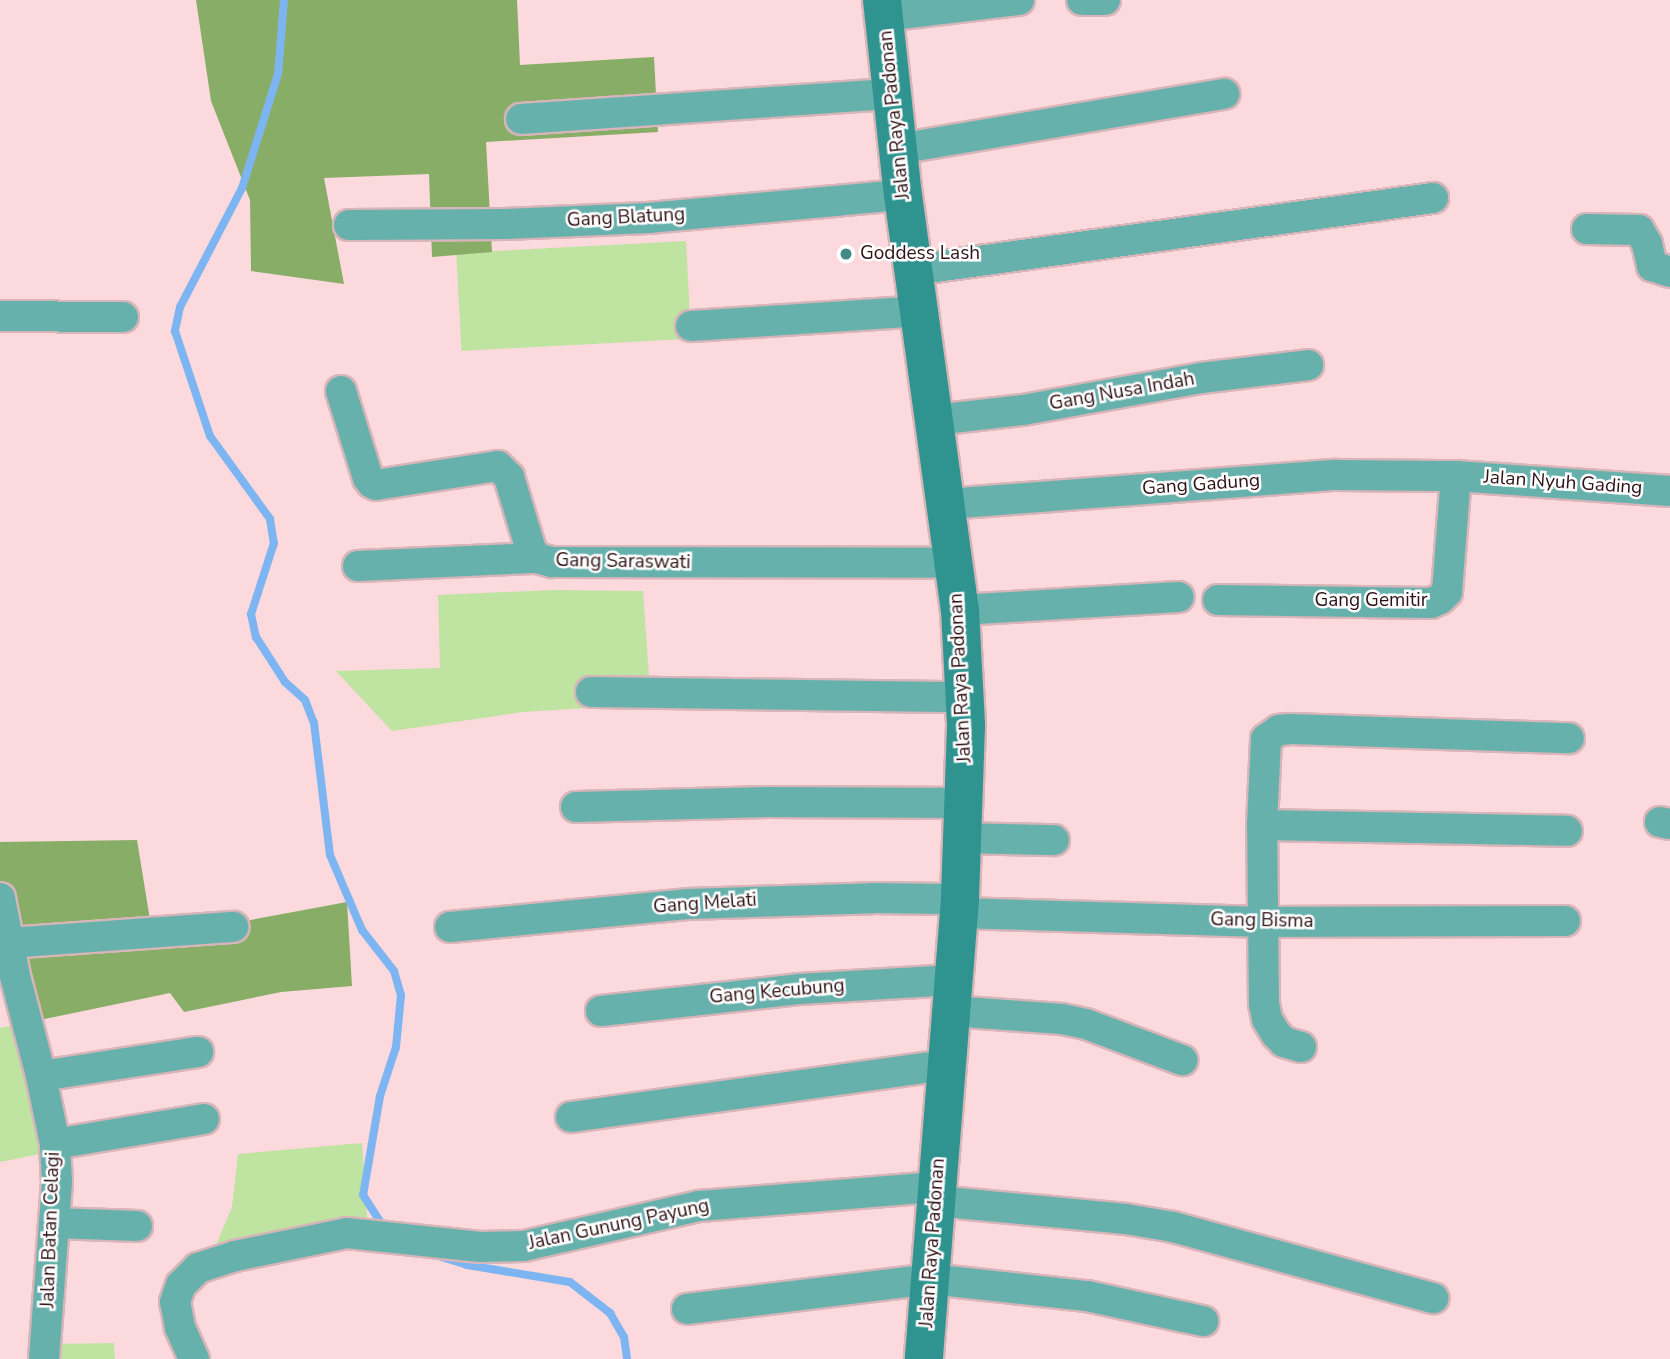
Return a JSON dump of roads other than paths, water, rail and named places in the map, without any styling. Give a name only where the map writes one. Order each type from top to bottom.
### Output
[{"type":"main road","name":"Jalan Raya Padonan","points":[[883,8],[903,195],[960,610],[964,697],[964,820],[959,906],[924,1359]]},
{"type":"street","points":[[883,8],[1019,0]]},
{"type":"street","points":[[1082,0],[1105,0]]},
{"type":"street","points":[[521,119],[892,94]]},
{"type":"street","points":[[898,149],[1224,94]]},
{"type":"street","name":"Gang Blatung","points":[[349,225],[505,224],[648,218],[903,195]]},
{"type":"street","points":[[914,270],[1433,198]]},
{"type":"street","points":[[1587,229],[1639,230],[1647,244],[1652,266],[1670,272]]},
{"type":"street","points":[[691,326],[920,311]]},
{"type":"street","points":[[0,316],[122,317]]},
{"type":"street","name":"Gang Nusa Indah","points":[[935,420],[1023,410],[1200,378],[1308,365]]},
{"type":"street","name":"Gang Saraswati","points":[[341,391],[368,478],[372,483],[376,485],[498,466],[509,477],[531,550],[537,558],[552,562],[954,563]]},
{"type":"street","name":"Gang Gadung","points":[[946,504],[1336,475],[1456,476]]},
{"type":"street","name":"Jalan Nyuh Gading","points":[[1456,476],[1670,491]]},
{"type":"street","name":"Gang Gemitir","points":[[1218,600],[1431,603],[1440,600],[1447,593],[1456,476]]},
{"type":"street","points":[[358,566],[537,558]]},
{"type":"street","points":[[960,610],[1179,597]]},
{"type":"street","points":[[591,692],[964,697]]},
{"type":"street","points":[[1301,1047],[1284,1042],[1267,1019],[1264,1004],[1262,825],[1266,739],[1279,730],[1569,738]]},
{"type":"street","points":[[576,807],[768,802],[964,820],[1054,840]]},
{"type":"street","points":[[1262,825],[1567,831]]},
{"type":"street","name":"Jalan Batan Celagi","points":[[0,898],[55,1144],[57,1182],[44,1359]]},
{"type":"street","name":"Gang Melati","points":[[450,927],[699,903],[859,898],[959,906]]},
{"type":"street","name":"Gang Bisma","points":[[959,906],[1264,922],[1565,921]]},
{"type":"street","points":[[8,943],[233,927]]},
{"type":"street","name":"Gang Kecubung","points":[[601,1011],[786,990],[952,995],[1086,1024],[1182,1060]]},
{"type":"street","points":[[41,1076],[198,1052]]},
{"type":"street","points":[[571,1117],[947,1065]]},
{"type":"street","points":[[55,1144],[204,1119]]},
{"type":"street","name":"Jalan Gunung Payung","points":[[194,1359],[180,1327],[174,1303],[181,1285],[198,1268],[235,1256],[347,1233],[480,1247],[524,1246],[699,1206],[937,1194],[1173,1227],[1433,1298]]},
{"type":"street","points":[[54,1223],[137,1226]]},
{"type":"street","points":[[687,1308],[930,1279],[1087,1296],[1203,1321]]},
{"type":"waterway","points":[[284,0],[278,74],[242,188],[180,307],[175,331],[210,436],[270,519],[274,543],[251,614],[256,637],[285,682],[305,700],[314,723],[330,855],[362,930],[394,971],[401,995],[396,1047],[380,1096],[363,1195],[385,1229]]},
{"type":"waterway","points":[[435,1255],[467,1265],[570,1282],[610,1313],[624,1337],[627,1359]]},
{"type":"place","name":"Goddess Lash","points":[[846,254]]}]
